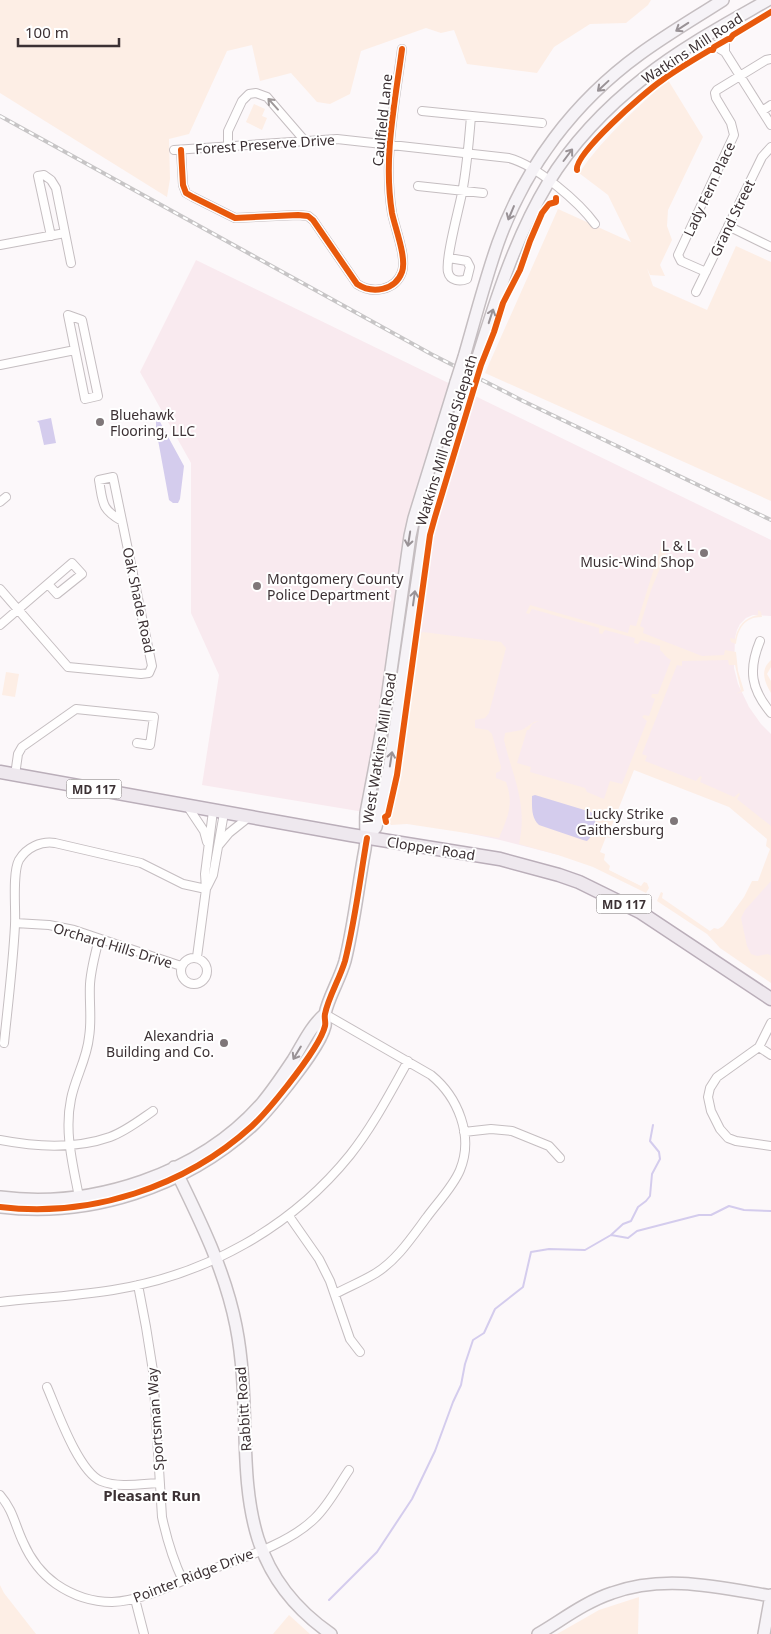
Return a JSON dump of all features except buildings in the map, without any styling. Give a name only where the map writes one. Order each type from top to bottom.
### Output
[{"type":"main road","name":"Watkins Mill Road","points":[[456,382],[498,243],[533,169],[564,125],[614,76],[640,54],[723,0]]},
{"type":"main road","name":"Watkins Mill Road","points":[[468,388],[496,299],[530,217],[549,181],[581,138],[606,111],[645,77],[695,43],[768,0]]},
{"type":"main road","name":"West Watkins Mill Road","points":[[367,838],[365,826],[366,813],[385,714],[410,536],[456,382]]},
{"type":"main road","name":"West Watkins Mill Road","points":[[367,838],[376,827],[390,764],[426,521],[468,388]]},
{"type":"main road","name":"Clopper Road","points":[[0,772],[188,807],[500,859],[558,874],[580,882],[640,912],[771,999]]},
{"type":"main road","points":[[0,1207],[46,1209],[81,1207],[120,1198],[150,1188],[176,1172],[198,1154],[224,1137],[257,1108],[293,1060],[316,1022],[325,1014],[345,962],[367,838]]},
{"type":"main road","points":[[0,1197],[46,1200],[79,1197],[117,1189],[146,1179],[176,1172]]},
{"type":"main road","name":"Rabbitt Road","points":[[176,1172],[216,1258],[228,1292],[236,1328],[240,1358],[249,1505],[255,1531],[271,1570],[284,1590],[311,1619],[331,1634]]},
{"type":"main road","points":[[538,1634],[591,1602],[611,1593],[641,1585],[677,1582],[771,1596],[764,1634]]},
{"type":"street","points":[[725,52],[725,40],[734,20]]},
{"type":"street","points":[[695,43],[710,43],[725,52],[771,125]]},
{"type":"street","name":"Caulfield Lane","points":[[177,150],[183,185],[186,193],[189,195],[235,218],[308,216],[318,226],[354,281],[364,288],[377,290],[388,287],[400,276],[403,265],[390,198],[389,145],[402,49]]},
{"type":"street","points":[[740,76],[766,60],[771,59]]},
{"type":"street","name":"Lady Fern Place","points":[[706,272],[681,261],[678,255],[733,140],[733,126],[716,98],[715,93],[740,76]]},
{"type":"street","points":[[228,146],[228,130],[244,98],[252,93],[259,93],[267,97],[306,141]]},
{"type":"street","points":[[762,111],[771,105]]},
{"type":"street","points":[[422,111],[542,123]]},
{"type":"street","points":[[449,258],[463,190],[471,116]]},
{"type":"street","name":"Forest Preserve Drive","points":[[177,150],[337,139],[509,158],[533,169],[549,181],[586,212],[595,224]]},
{"type":"street","name":"Grand Street","points":[[696,292],[762,156],[771,147]]},
{"type":"street","points":[[51,236],[38,176],[44,175],[51,180],[56,188],[71,264]]},
{"type":"street","points":[[418,186],[483,192]]},
{"type":"street","points":[[728,226],[771,247]]},
{"type":"street","points":[[0,245],[65,233]]},
{"type":"street","points":[[68,315],[82,320],[98,396],[85,399],[75,350],[68,315]]},
{"type":"street","points":[[0,365],[75,350]]},
{"type":"street","name":"Oak Shade Road","points":[[0,588],[68,667],[149,674],[152,666],[113,477],[99,480],[104,505],[109,514],[122,521]]},
{"type":"street","points":[[0,625],[48,584]]},
{"type":"street","points":[[760,641],[753,661],[754,684],[763,703],[771,713]]},
{"type":"street","points":[[15,775],[18,754],[22,747],[76,709],[154,717],[150,745],[137,743]]},
{"type":"street","points":[[188,807],[204,831],[208,846]]},
{"type":"street","points":[[197,957],[206,889],[205,874],[208,846],[219,812]]},
{"type":"street","points":[[206,889],[213,875],[218,846],[219,812]]},
{"type":"street","points":[[218,846],[228,833],[249,817]]},
{"type":"street","points":[[4,1043],[16,924],[16,874],[19,861],[27,851],[42,843],[55,843],[141,862],[183,884],[206,889]]},
{"type":"street","name":"Orchard Hills Drive","points":[[16,924],[49,925],[74,930],[181,966]]},
{"type":"street","points":[[79,1197],[69,1146],[69,1115],[71,1098],[88,1052],[90,983],[99,939]]},
{"type":"street","points":[[197,957],[204,962],[208,970],[207,976],[202,982],[195,984],[185,980],[181,974],[181,966],[187,959],[197,957]]},
{"type":"street","points":[[325,1014],[432,1075],[448,1091],[459,1110],[464,1132],[464,1149],[460,1170],[409,1242],[376,1273],[335,1294]]},
{"type":"street","points":[[771,1023],[759,1047],[717,1077],[710,1088],[709,1104],[720,1129],[728,1138],[771,1146]]},
{"type":"street","points":[[759,1047],[771,1056]]},
{"type":"street","points":[[0,1302],[112,1290],[138,1285],[182,1273],[251,1241],[289,1216],[327,1182],[352,1153],[408,1061]]},
{"type":"street","points":[[0,1140],[21,1145],[69,1146],[110,1137],[125,1130],[153,1111]]},
{"type":"street","points":[[464,1132],[491,1129],[512,1131],[549,1146],[560,1158]]},
{"type":"street","points":[[289,1216],[319,1259],[335,1294],[350,1339],[360,1352]]},
{"type":"street","name":"Sportsman Way","points":[[138,1285],[152,1371],[159,1483],[165,1534],[183,1581]]},
{"type":"street","points":[[47,1387],[80,1461],[91,1474],[99,1480],[110,1483],[159,1483]]},
{"type":"street","name":"Pointer Ridge Drive","points":[[0,1495],[14,1518],[23,1543],[35,1564],[54,1582],[75,1594],[98,1602],[114,1602],[135,1599],[262,1550],[293,1535],[314,1519],[327,1504],[349,1470]]},
{"type":"street","points":[[135,1599],[144,1634]]},
{"type":"shaded area","points":[[0,0],[651,0],[648,5],[626,23],[590,24],[554,47],[537,73],[467,64],[454,30],[441,33],[426,28],[361,51],[350,94],[330,104],[317,102],[291,73],[260,81],[252,45],[227,51],[189,134],[169,139],[170,179],[167,197],[0,93]]},
{"type":"shaded area","points":[[668,80],[703,137],[668,210],[667,226],[672,240],[660,265],[665,276],[650,275],[647,268],[653,286],[707,310],[736,246],[771,262],[771,501],[485,373],[558,209],[631,242],[608,195],[579,173],[609,135]]},
{"type":"shaded area","points":[[254,104],[265,109],[262,116],[267,118],[262,130],[246,122]]},
{"type":"shaded area","points":[[196,260],[771,540],[771,616],[753,615],[746,618],[740,624],[735,638],[734,668],[738,684],[749,707],[771,734],[771,834],[724,797],[632,765],[590,863],[496,839],[370,813],[202,785],[219,675],[191,613],[191,463],[140,372]]},
{"type":"shaded area","points":[[51,418],[56,443],[44,445],[37,421]]},
{"type":"shaded area","points":[[159,420],[184,466],[178,503],[173,503],[169,500],[156,429],[156,421]]},
{"type":"shaded area","points":[[662,542],[667,551],[651,590],[640,626],[644,628],[643,633],[702,656],[724,655],[725,650],[736,652],[738,671],[744,691],[736,694],[741,691],[735,665],[729,665],[728,660],[682,661],[682,666],[677,665],[642,754],[647,756],[645,761],[696,781],[700,776],[702,777],[700,782],[734,797],[739,793],[737,799],[771,826],[771,881],[745,910],[741,918],[747,946],[751,954],[757,956],[768,954],[771,956],[771,983],[720,948],[707,934],[657,901],[661,892],[663,893],[662,898],[710,931],[723,926],[744,897],[752,881],[758,881],[770,849],[766,846],[767,839],[729,807],[634,770],[610,830],[615,833],[610,838],[606,837],[600,852],[605,854],[604,860],[610,866],[609,870],[641,886],[644,882],[647,883],[649,888],[646,893],[593,867],[519,844],[522,816],[521,804],[504,740],[505,733],[522,730],[534,722],[539,721],[532,724],[529,730],[527,730],[517,763],[531,767],[530,772],[585,788],[587,792],[604,799],[610,781],[622,784],[647,721],[642,717],[644,715],[649,716],[655,699],[651,697],[652,694],[658,694],[671,660],[660,650],[660,646],[641,640],[638,644],[634,643],[635,638],[605,630],[602,634],[599,633],[599,628],[532,609],[529,614],[526,613],[530,605],[628,633],[630,625],[636,626],[656,562],[651,559],[657,559]]},
{"type":"shaded area","points":[[758,610],[761,612],[762,617],[751,619],[743,624],[736,644],[731,642],[730,638],[735,639],[742,623],[758,615]]},
{"type":"shaded area","points":[[423,632],[501,642],[506,648],[489,713],[485,718],[475,720],[475,728],[488,730],[492,734],[501,767],[500,771],[496,773],[496,778],[506,782],[510,797],[509,810],[499,838],[407,824],[391,825],[386,818],[389,816],[401,760],[417,635]]},
{"type":"shaded area","points":[[771,660],[771,667],[767,674],[771,681],[771,693],[766,684],[764,672]]},
{"type":"shaded area","points":[[6,672],[19,674],[15,697],[2,695]]},
{"type":"shaded area","points":[[535,795],[591,812],[595,822],[594,831],[590,838],[587,841],[583,840],[539,825],[533,812],[532,796]]},
{"type":"shaded area","points":[[771,872],[771,978],[713,938]]},
{"type":"shaded area","points":[[0,1585],[4,1593],[36,1634],[0,1634]]},
{"type":"shaded area","points":[[639,1597],[638,1634],[557,1634],[599,1610]]},
{"type":"shaded area","points":[[289,1615],[310,1634],[273,1634]]},
{"type":"waterway","points":[[611,1235],[623,1224],[631,1221],[638,1207],[650,1196],[652,1174],[660,1159],[659,1152],[650,1141],[653,1125]]},
{"type":"waterway","points":[[329,1600],[377,1552],[412,1499],[435,1451],[461,1385],[465,1364],[473,1340],[484,1333],[495,1309],[523,1287],[531,1252],[549,1249],[585,1250],[611,1235],[628,1238],[637,1231],[699,1215],[711,1215],[729,1206],[744,1210],[771,1211]]},
{"type":"railway","points":[[0,116],[431,354],[523,401],[771,520]]},
{"type":"cycle path","points":[[577,170],[579,162],[598,138],[653,87],[771,12]]},
{"type":"cycle path","points":[[181,150],[183,185],[186,193],[235,218],[308,216],[313,220],[357,284],[376,290],[389,287],[399,278],[403,266],[402,251],[392,213],[389,172],[391,131],[402,49]]},
{"type":"cycle path","name":"Watkins Mill Road Sidepath","points":[[386,822],[385,817],[388,815],[397,775],[430,535],[481,365],[503,303],[520,270],[542,213],[549,204],[556,202],[556,198]]},
{"type":"cycle path","points":[[0,1207],[68,1208],[135,1194],[197,1166],[226,1147],[257,1121],[275,1102],[303,1065],[323,1033],[327,1008],[343,968],[349,946],[367,838]]},
{"type":"place","name":"Bluehawk Flooring, LLC","points":[[100,422]]},
{"type":"place","name":"L & L Music-Wind Shop","points":[[704,553]]},
{"type":"place","name":"Montgomery County Police Department","points":[[257,586]]},
{"type":"place","name":"Lucky Strike Gaithersburg","points":[[674,821]]},
{"type":"place","name":"Alexandria Building and Co.","points":[[224,1043]]},
{"type":"district","name":"Pleasant Run","points":[[152,1495]]}]
